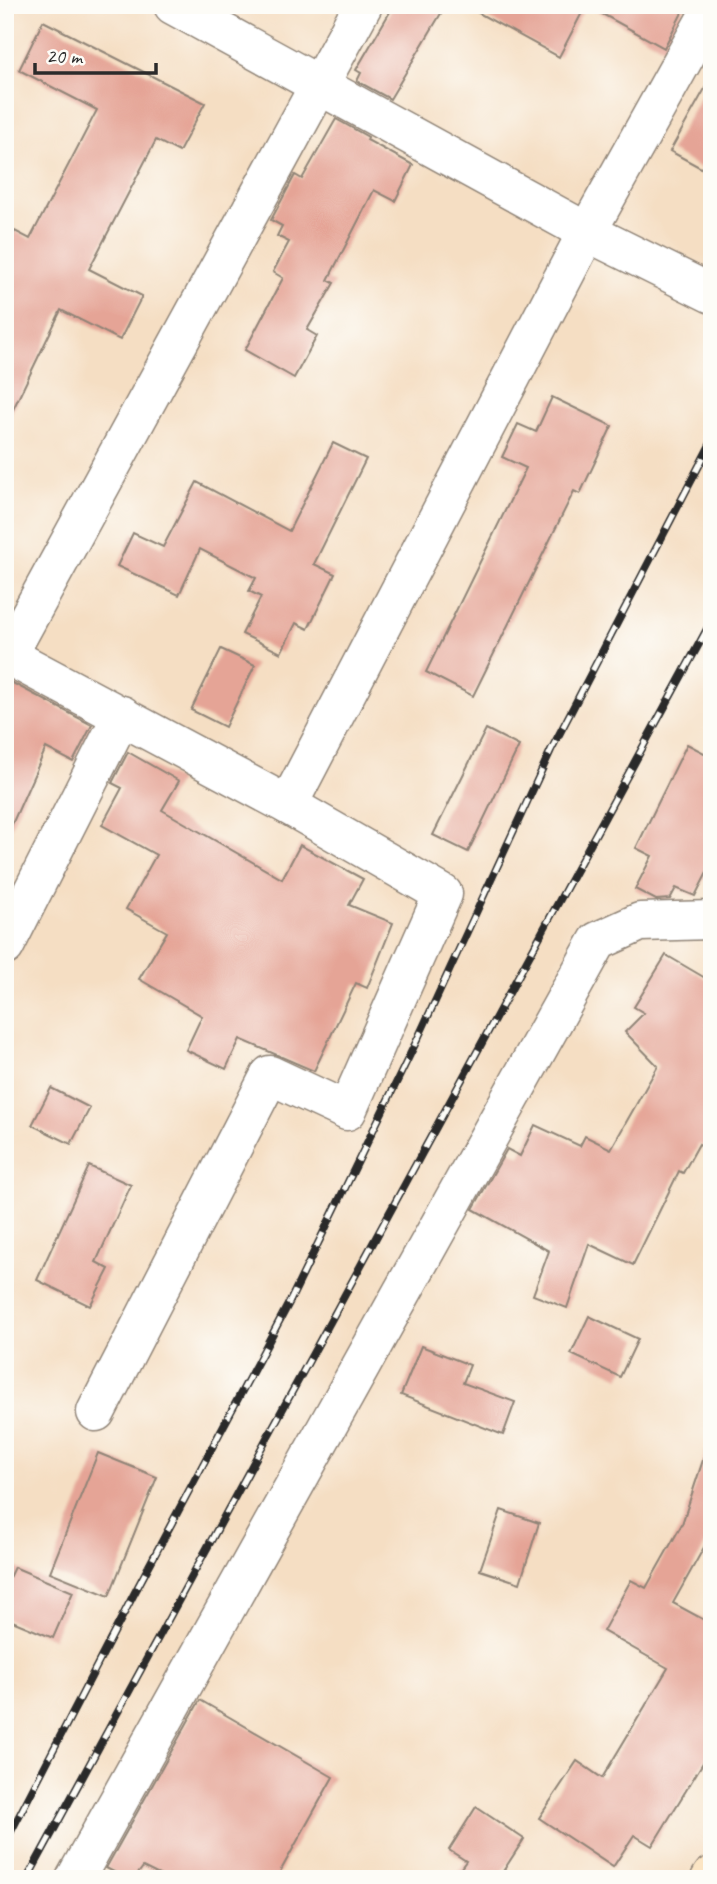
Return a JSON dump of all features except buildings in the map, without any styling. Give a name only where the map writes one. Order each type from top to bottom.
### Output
[{"type":"street","points":[[173,5],[587,232],[712,294]]},
{"type":"street","points":[[96,1412],[270,1075],[346,1111],[443,894],[288,805],[7,654],[363,5]]},
{"type":"street","points":[[288,805],[587,232],[712,8]]},
{"type":"street","points":[[5,946],[122,715]]},
{"type":"street","points":[[75,1879],[598,941],[640,922],[712,920]]},
{"type":"railway","points":[[5,1843],[290,1301],[419,1036],[551,750],[712,441]]},
{"type":"railway","points":[[27,1879],[712,620]]}]
